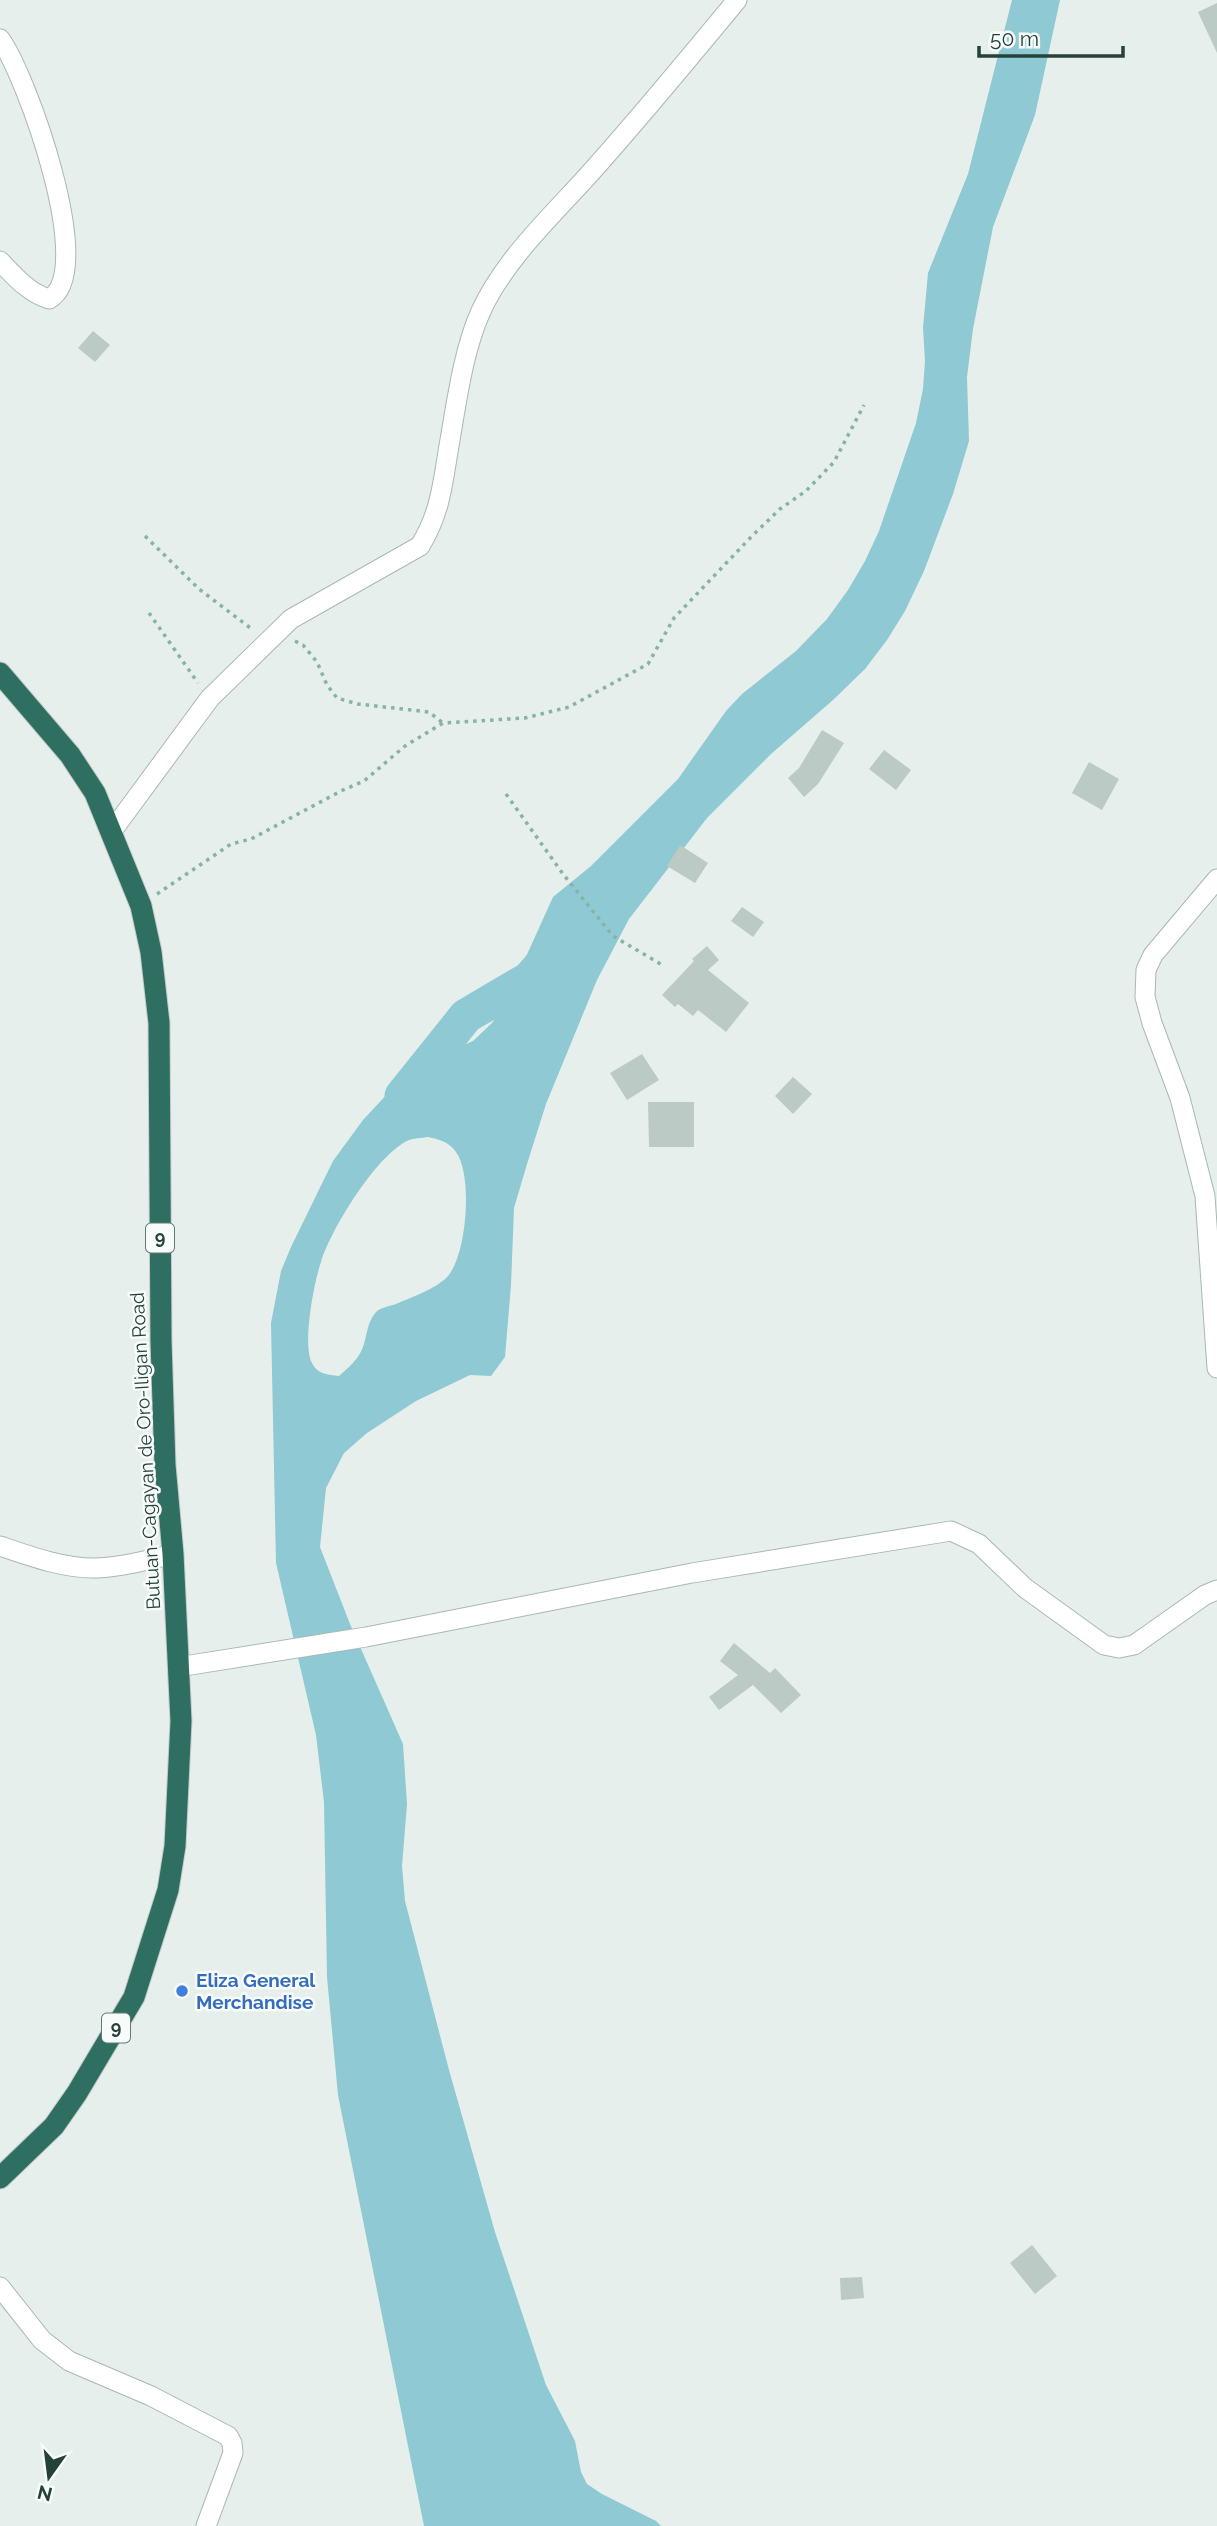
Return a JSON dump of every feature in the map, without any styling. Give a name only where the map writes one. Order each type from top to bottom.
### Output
[{"type":"highway","name":"Butuan-Cagayan de Oro-Iligan Road","points":[[0,673],[70,755],[96,793],[141,906],[151,951],[159,1023],[164,1465],[173,1554],[181,1721],[175,1846],[168,1890],[134,1997],[77,2093],[54,2126],[0,2178]]},
{"type":"street","points":[[112,831],[209,698],[291,619],[420,546],[440,503],[472,331],[495,286],[514,258],[647,108],[737,0]]},
{"type":"street","points":[[0,39],[23,83],[49,157],[61,204],[66,240],[61,287],[56,295],[49,299],[13,275],[0,261]]},
{"type":"street","points":[[1217,879],[1153,955],[1145,979],[1145,997],[1180,1098],[1205,1196],[1217,1368]]},
{"type":"street","points":[[178,1667],[366,1637],[692,1573],[951,1531],[979,1545],[1025,1588],[1104,1645],[1119,1648],[1134,1646],[1205,1595],[1217,1590]]},
{"type":"street","points":[[0,1546],[40,1560],[94,1568],[173,1554]]},
{"type":"street","points":[[0,2287],[42,2340],[69,2361],[151,2396],[228,2435],[233,2454],[206,2526]]},
{"type":"path","points":[[141,906],[231,844],[251,839],[364,781],[405,746],[443,723],[525,718],[569,707],[648,664],[674,618],[761,527],[780,509],[806,491],[834,462],[864,405]]},
{"type":"path","points":[[145,537],[199,589],[268,642],[290,639],[303,645],[317,662],[327,685],[337,698],[358,704],[429,712],[443,723]]},
{"type":"path","points":[[149,613],[209,698]]},
{"type":"path","points":[[506,794],[612,936],[664,966]]},
{"type":"water","points":[[1012,0],[1060,0],[1035,115],[993,227],[973,329],[967,377],[969,441],[953,494],[924,571],[905,611],[865,669],[771,754],[707,818],[629,919],[597,980],[546,1104],[514,1208],[505,1357],[491,1376],[470,1375],[416,1401],[367,1433],[344,1453],[326,1488],[320,1547],[350,1624],[403,1744],[407,1804],[402,1866],[405,1901],[495,2232],[546,2385],[575,2441],[581,2472],[587,2484],[661,2526],[424,2526],[338,2095],[327,1977],[324,1802],[316,1735],[276,1563],[271,1323],[281,1271],[333,1161],[363,1120],[402,1078],[423,1063],[473,1041],[492,1023],[505,1003],[553,897],[591,866],[678,779],[726,711],[742,694],[796,651],[827,619],[848,590],[879,531],[916,423],[923,389],[923,328],[928,273],[968,174]],"holes":[[[428,1137],[447,1143],[453,1148],[465,1178],[466,1214],[460,1251],[454,1265],[448,1276],[437,1285],[376,1312],[359,1355],[339,1376],[320,1372],[312,1363],[308,1342],[312,1298],[326,1248],[344,1213],[382,1162],[409,1140]]]},
{"type":"building","points":[[1217,3],[1217,53],[1198,12]]},
{"type":"building","points":[[93,331],[110,345],[95,362],[78,348]]},
{"type":"building","points":[[822,730],[844,743],[818,784],[804,797],[788,778],[799,768]]},
{"type":"building","points":[[884,750],[911,770],[896,790],[869,769]]},
{"type":"building","points":[[1089,762],[1119,779],[1102,810],[1072,793]]},
{"type":"building","points":[[680,845],[708,863],[695,883],[667,866]]},
{"type":"building","points":[[742,907],[764,922],[753,937],[731,921]]},
{"type":"building","points":[[707,946],[719,960],[708,970],[749,1003],[726,1032],[698,1010],[693,1016],[678,1004],[675,1007],[662,995],[694,961],[692,959]]},
{"type":"building","points":[[642,1054],[659,1080],[627,1100],[610,1073]]},
{"type":"building","points":[[793,1077],[812,1094],[793,1114],[775,1096]]},
{"type":"building","points":[[648,1102],[694,1102],[694,1147],[649,1147]]},
{"type":"building","points":[[734,1643],[770,1673],[775,1668],[801,1695],[781,1713],[753,1685],[719,1710],[709,1697],[738,1675],[720,1661]]},
{"type":"building","points":[[1032,2245],[1057,2276],[1035,2294],[1010,2263]]},
{"type":"building","points":[[862,2277],[864,2298],[841,2300],[840,2278]]},
{"type":"waterway","points":[[402,1096],[466,1016],[529,979],[547,959]]},
{"type":"place","name":"Eliza General Merchandise","points":[[182,1991]]}]
